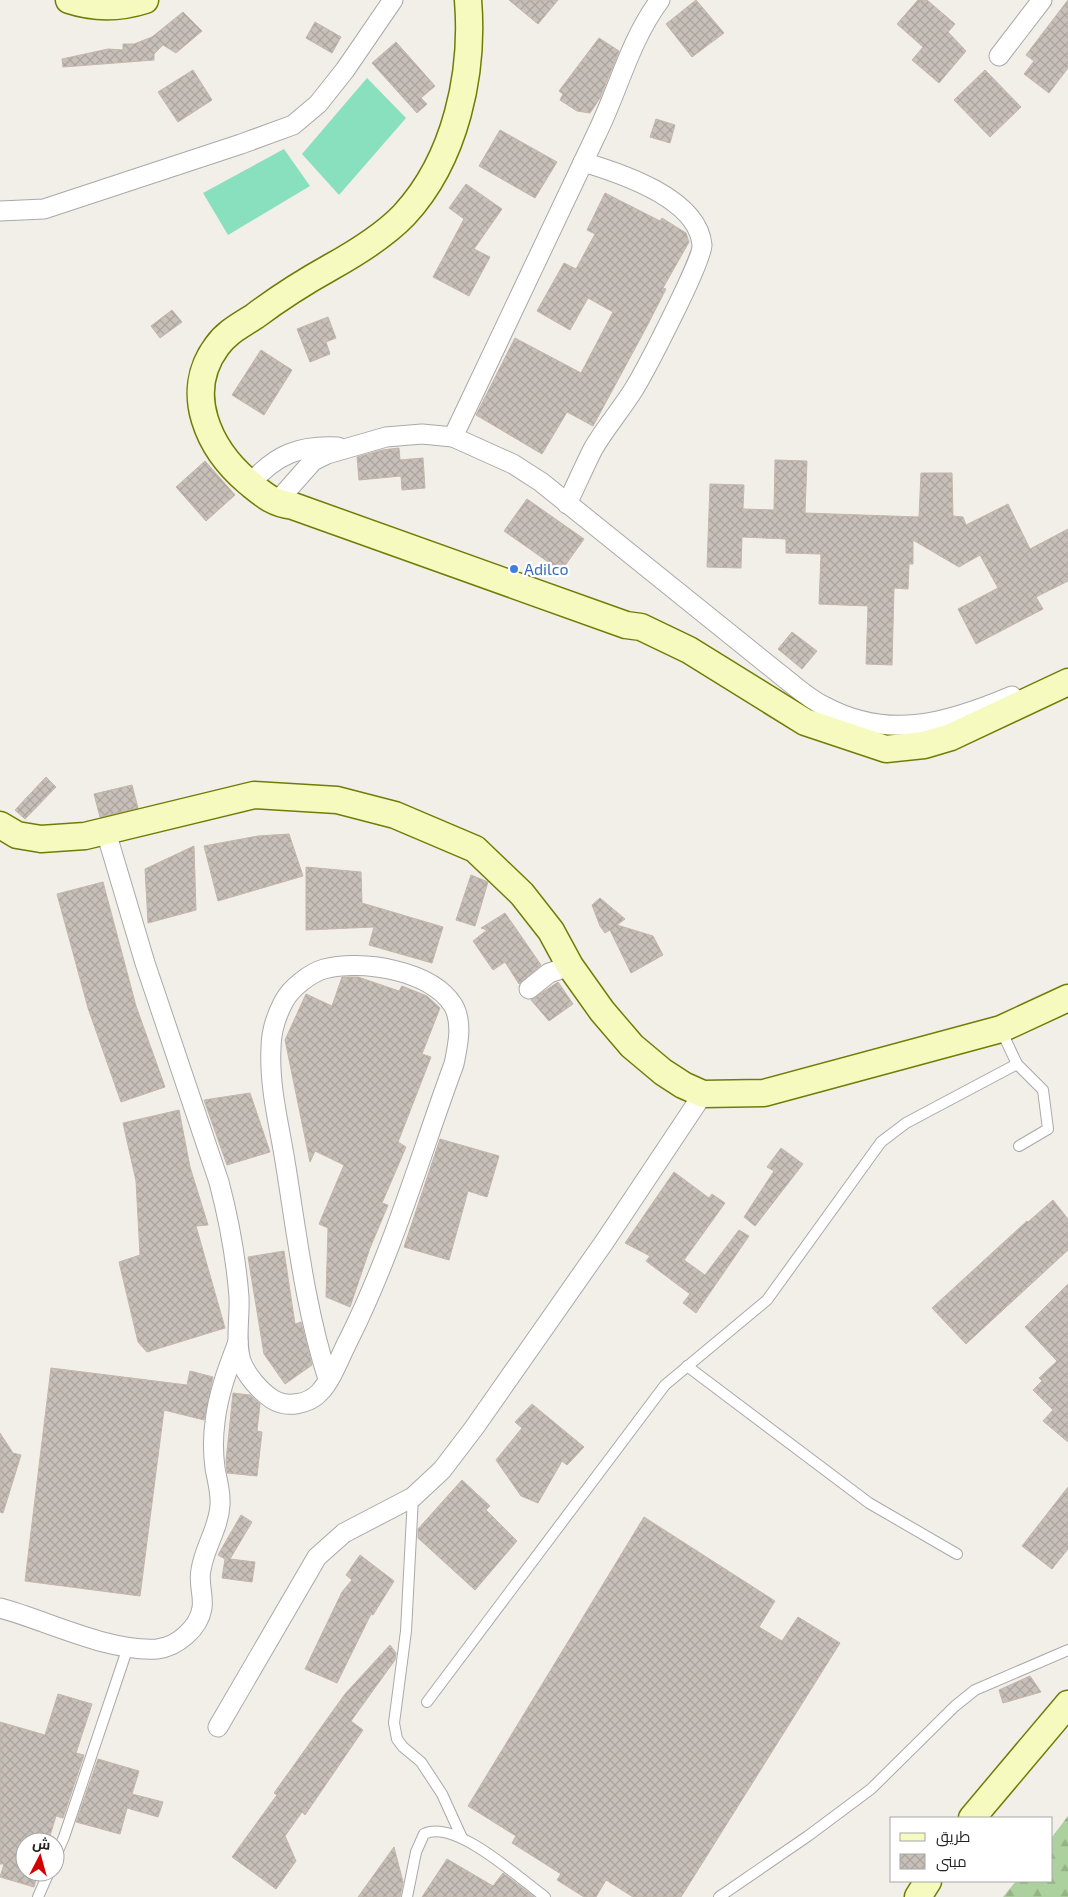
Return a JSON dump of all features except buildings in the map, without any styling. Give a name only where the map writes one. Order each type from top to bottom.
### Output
[{"type":"main road","points":[[69,0],[105,6],[131,4],[145,0]]},
{"type":"main road","points":[[468,0],[470,23],[468,71],[456,122],[431,180],[404,215],[384,233],[350,256],[288,291],[252,318],[230,331],[207,361],[200,384],[200,405],[206,425],[216,447],[231,468],[255,477],[285,501],[626,626],[635,636],[688,665],[804,735],[828,745],[921,759],[950,752],[1020,715],[1052,690]]},
{"type":"main road","points":[[0,825],[18,835],[41,839],[85,836],[254,795],[338,800],[395,815],[475,848],[522,894],[551,931],[570,966],[602,1011],[632,1046],[670,1076],[703,1094],[764,1092],[1001,1029],[1068,998]]},
{"type":"main road","points":[[973,1817],[1068,1704]]},
{"type":"main road","points":[[918,1897],[927,1882]]},
{"type":"street","points":[[0,211],[44,208],[241,144],[293,125],[318,104],[393,0]]},
{"type":"street","points":[[453,437],[584,162],[634,44],[660,0]]},
{"type":"street","points":[[999,56],[1042,0]]},
{"type":"street","points":[[567,504],[594,447],[634,388],[689,281],[702,246],[695,225],[673,200],[628,175],[584,162]]},
{"type":"street","points":[[285,501],[313,461],[327,454],[386,437],[422,434],[453,437],[484,449],[514,464],[541,482],[792,684],[821,705],[840,714],[875,724],[920,726],[943,721],[1018,693],[1032,690],[1052,690]]},
{"type":"street","points":[[255,477],[278,459],[296,450],[313,446],[350,447]]},
{"type":"street","points":[[106,832],[145,964],[219,1182],[235,1259],[239,1299],[241,1361],[249,1376],[268,1396],[279,1403],[291,1405],[311,1399],[320,1392],[328,1379],[378,1273],[454,1064],[458,1044],[457,1016],[452,1004],[443,995],[419,979],[375,966],[347,966],[323,969],[296,986],[285,999],[276,1019],[271,1048],[273,1085],[304,1290],[328,1379]]},
{"type":"street","points":[[529,989],[549,973],[570,966]]},
{"type":"street","points":[[218,1727],[318,1557],[344,1534],[413,1497],[442,1470],[474,1428],[616,1224],[703,1094]]},
{"type":"street","points":[[0,1608],[110,1644],[128,1647],[159,1649],[172,1645],[195,1626],[200,1617],[202,1598],[200,1573],[220,1506],[215,1468],[215,1421],[226,1372],[239,1341]]},
{"type":"lane","points":[[1001,1029],[1017,1064],[1043,1090],[1048,1129],[1019,1146]]},
{"type":"lane","points":[[428,1702],[665,1385],[767,1300],[881,1142],[906,1123],[1017,1064]]},
{"type":"lane","points":[[687,1366],[869,1503],[957,1554]]},
{"type":"lane","points":[[413,1497],[406,1631],[394,1723],[397,1739],[403,1747],[421,1762],[442,1794],[462,1838]]},
{"type":"lane","points":[[65,1834],[128,1647]]},
{"type":"lane","points":[[720,1897],[872,1789],[955,1706],[975,1690],[1068,1650]]},
{"type":"lane","points":[[407,1897],[416,1852],[424,1834],[438,1831],[462,1838],[545,1897]]},
{"type":"lane","points":[[38,1897],[45,1882]]},
{"type":"green space","points":[[367,78],[406,118],[339,195],[302,154]]},
{"type":"green space","points":[[284,149],[310,186],[228,235],[203,193]]},
{"type":"green space","points":[[1068,1816],[1068,1897],[1003,1897],[1015,1882],[1053,1882],[1053,1836]]},
{"type":"place","name":"Adilco","points":[[514,569]]}]
